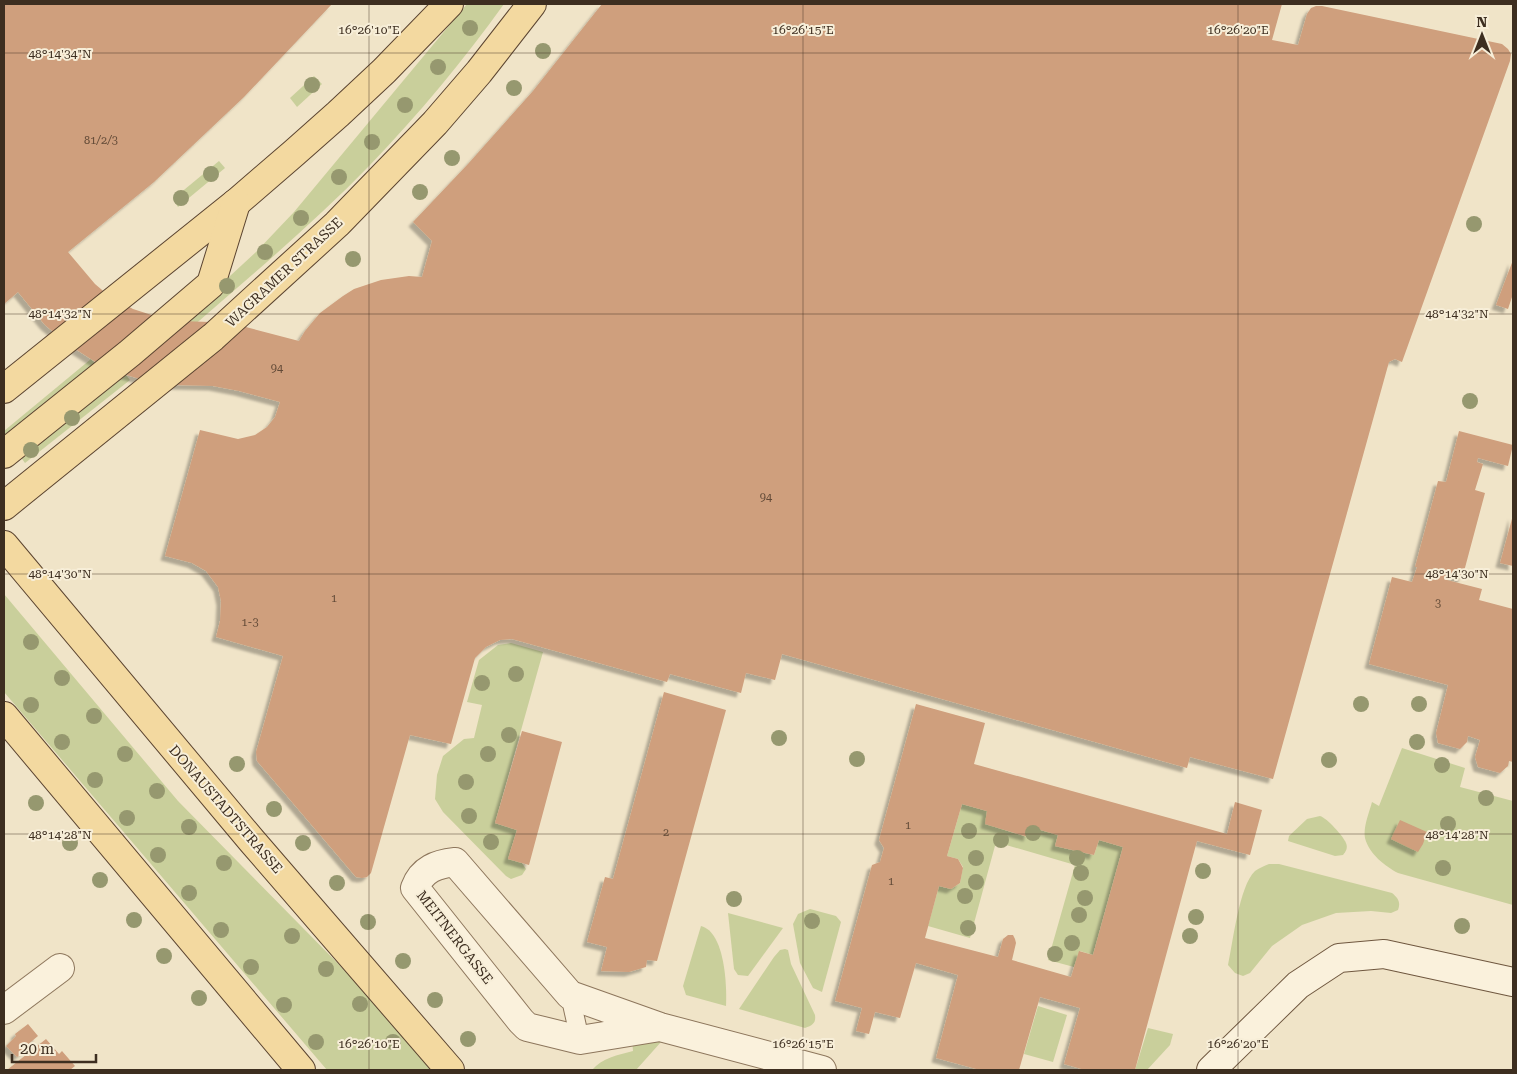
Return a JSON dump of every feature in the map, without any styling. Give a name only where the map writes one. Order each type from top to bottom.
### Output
[{"type":"main road","points":[[4,389],[236,203],[338,114],[449,4]]},
{"type":"main road","name":"WAGRAMER STRASSE","points":[[4,506],[213,337],[337,224],[390,171],[479,72],[532,4]]},
{"type":"main road","points":[[4,454],[130,353],[211,284],[236,203]]},
{"type":"main road","name":"DONAUSTADTSTRASSE","points":[[4,546],[252,841],[450,1070]]},
{"type":"main road","points":[[4,716],[301,1070]]},
{"type":"street","name":"MEITNERGASSE","points":[[660,1027],[580,1040],[528,1027],[521,1021],[415,888],[418,880],[425,872],[432,868],[441,864],[455,862],[570,994],[660,1027],[822,1070]]},
{"type":"street","points":[[1211,1070],[1298,985],[1339,958],[1384,954],[1513,982]]},
{"type":"street","points":[[4,1010],[60,968]]},
{"type":"lane","name":"MEITNERGASSE","points":[[570,994],[580,1040]]},
{"type":"green space","points":[[467,4],[504,4],[440,87],[370,165],[302,230],[184,334],[177,325],[256,252],[294,212]]},
{"type":"green space","points":[[314,76],[322,84],[297,107],[290,98]]},
{"type":"green space","points":[[219,161],[225,168],[178,207],[173,199]]},
{"type":"green space","points":[[91,359],[99,368],[8,441],[4,436],[4,431]]},
{"type":"green space","points":[[122,370],[130,380],[25,463],[17,452]]},
{"type":"green space","points":[[4,594],[178,801],[365,991],[431,1070],[327,1070],[4,692]]},
{"type":"green space","points":[[511,643],[543,652],[495,823],[517,830],[508,859],[522,863],[526,869],[522,875],[511,879],[443,812],[435,799],[437,775],[443,756],[464,739],[474,738],[482,705],[467,702],[479,660],[498,645]]},
{"type":"green space","points":[[1402,748],[1465,768],[1460,787],[1513,801],[1513,905],[1398,873],[1383,863],[1370,849],[1365,838],[1365,829],[1372,802],[1379,806]]},
{"type":"green space","points":[[962,804],[987,811],[986,824],[1027,837],[1030,827],[1058,835],[1055,846],[1094,855],[1099,840],[1123,847],[1093,955],[1080,951],[1074,967],[1048,960],[1075,865],[996,842],[970,938],[928,926],[939,886],[951,889],[960,883],[963,867],[958,859],[947,856]]},
{"type":"green space","points":[[1320,816],[1331,824],[1347,845],[1343,855],[1335,856],[1288,841],[1289,836],[1307,819]]},
{"type":"green space","points":[[1269,864],[1279,864],[1392,893],[1398,900],[1398,910],[1391,913],[1371,911],[1336,913],[1302,925],[1272,946],[1250,973],[1243,976],[1235,973],[1228,965],[1237,915],[1249,878],[1255,871]]},
{"type":"green space","points":[[810,909],[836,916],[841,922],[822,992],[813,988],[800,963],[793,924],[798,914]]},
{"type":"green space","points":[[728,913],[783,928],[748,976],[738,975],[734,969]]},
{"type":"green space","points":[[701,926],[709,930],[720,949],[725,973],[726,1006],[686,995],[683,986]]},
{"type":"green space","points":[[780,950],[788,950],[791,964],[815,1015],[813,1023],[805,1028],[739,1009],[774,957]]},
{"type":"green space","points":[[1038,1006],[1067,1015],[1053,1062],[1024,1054]]},
{"type":"green space","points":[[1148,1028],[1173,1034],[1170,1045],[1147,1070],[1135,1070]]},
{"type":"green space","points":[[632,1039],[661,1042],[636,1070],[592,1070],[605,1060],[633,1051]]},
{"type":"building","points":[[4,4],[332,4],[244,97],[154,182],[68,252],[95,284],[108,295],[133,309],[164,319],[242,326],[299,341],[320,313],[354,289],[381,280],[409,276],[422,277],[432,241],[413,222],[533,91],[602,4],[1282,4],[1272,40],[1298,45],[1307,14],[1311,8],[1322,6],[1502,44],[1511,54],[1402,362],[1395,359],[1389,362],[1273,779],[1190,757],[1187,768],[782,654],[775,680],[746,673],[741,693],[670,674],[667,682],[512,639],[500,640],[486,647],[475,658],[451,744],[410,735],[371,873],[367,877],[362,878],[356,877],[257,761],[256,752],[283,656],[216,637],[220,621],[221,601],[218,587],[206,571],[192,563],[165,556],[200,430],[238,439],[255,435],[267,427],[275,417],[280,402],[213,386],[176,385],[123,374],[94,361],[69,345],[45,325],[18,292],[4,304]]},
{"type":"building","points":[[1513,260],[1513,294],[1508,309],[1496,305]]},
{"type":"building","points":[[1459,431],[1513,445],[1508,466],[1478,458],[1477,462],[1483,464],[1475,490],[1485,493],[1462,579],[1448,576],[1447,580],[1482,589],[1479,600],[1513,609],[1513,762],[1509,761],[1508,766],[1500,773],[1478,767],[1475,757],[1480,740],[1468,736],[1467,742],[1460,749],[1438,743],[1436,733],[1448,685],[1369,664],[1392,577],[1412,582],[1438,481],[1446,482]]},
{"type":"building","points":[[1513,515],[1513,566],[1500,563]]},
{"type":"building","points":[[664,692],[726,710],[657,961],[647,960],[646,967],[629,972],[601,971],[607,947],[587,942],[605,877],[613,879]]},
{"type":"building","points":[[916,704],[985,723],[974,764],[1227,834],[1235,802],[1262,810],[1250,855],[1197,841],[1135,1070],[1085,1070],[1064,1064],[1080,1008],[1040,997],[1019,1070],[980,1070],[936,1058],[958,975],[916,963],[900,1018],[875,1012],[869,1034],[856,1031],[862,1008],[835,1001],[872,865],[880,862],[884,848],[879,840]],"holes":[[[962,804],[987,811],[985,824],[1028,837],[1030,827],[1058,835],[1055,846],[1094,855],[1099,840],[1123,847],[1093,955],[1079,951],[1071,977],[1012,960],[1016,943],[1013,935],[1008,935],[1003,939],[998,957],[925,938],[939,886],[951,889],[960,883],[963,868],[958,859],[947,856]]]},
{"type":"building","points":[[522,731],[562,742],[529,865],[508,859],[517,830],[495,823]]},
{"type":"building","points":[[1400,820],[1427,832],[1418,852],[1391,839]]},
{"type":"building","points":[[28,1024],[38,1036],[17,1057],[6,1046],[16,1036],[15,1034]]},
{"type":"building","points":[[46,1039],[59,1054],[62,1051],[75,1066],[70,1070],[7,1070]]}]
